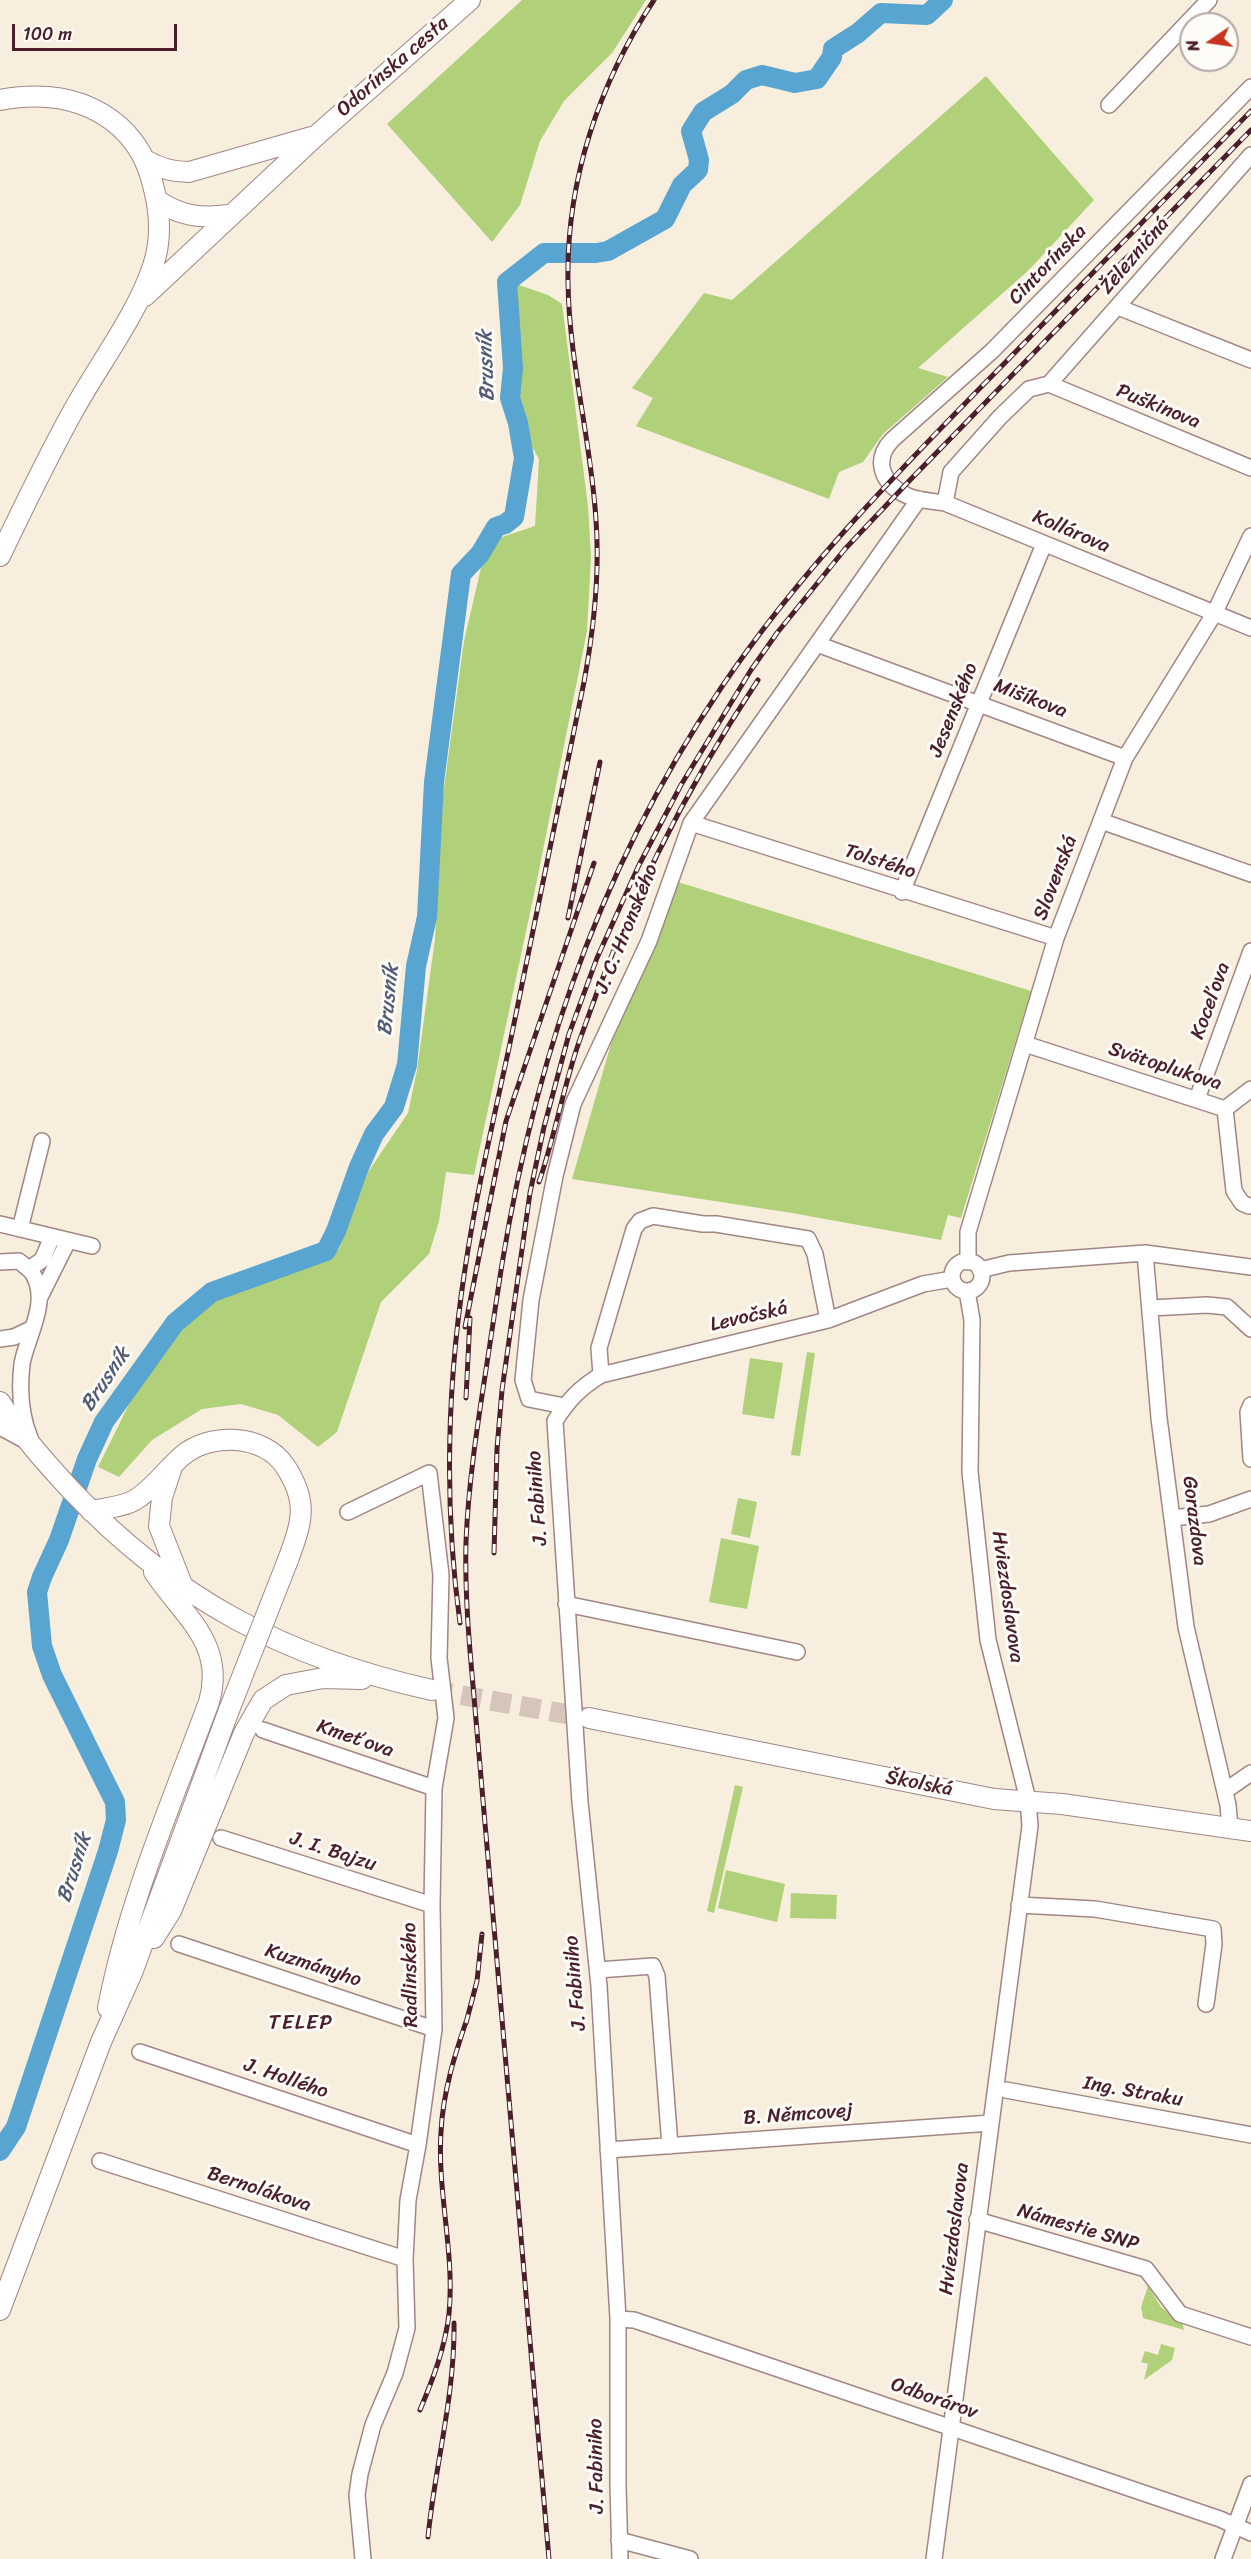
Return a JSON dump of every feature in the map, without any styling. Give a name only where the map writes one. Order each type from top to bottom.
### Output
[{"type":"main road","name":"Odorínska cesta","points":[[136,304],[229,215],[470,0]]},
{"type":"main road","points":[[0,100],[46,95],[84,105],[117,125],[129,135],[147,161],[160,222],[154,265],[136,304],[71,415],[0,556]]},
{"type":"main road","points":[[147,161],[174,172],[189,172],[317,135]]},
{"type":"main road","points":[[157,200],[189,172]]},
{"type":"main road","points":[[157,200],[179,213],[191,216],[204,218],[229,215]]},
{"type":"main road","points":[[0,1401],[31,1446],[90,1509],[146,1560],[183,1587],[247,1626],[295,1649],[386,1680],[432,1690]]},
{"type":"main road","points":[[0,2310],[101,2042],[132,1973],[300,1529],[301,1500],[297,1483],[282,1461],[261,1447],[231,1439],[196,1447],[183,1456],[144,1494],[132,1501],[90,1509]]},
{"type":"main road","points":[[172,1468],[162,1497],[159,1526],[183,1587]]},
{"type":"main road","points":[[101,2042],[113,1981],[147,1868],[209,1702],[213,1681],[209,1650],[201,1634],[165,1589],[146,1560]]},
{"type":"main road","points":[[132,1973],[171,1911],[244,1733],[263,1700],[286,1685],[323,1678],[386,1680]]},
{"type":"main road","name":"Školská","points":[[589,1718],[994,1799],[1028,1800],[1251,1831]]},
{"type":"street","points":[[1109,105],[1209,0]]},
{"type":"street","name":"Cintorínska","points":[[881,470],[883,451],[892,440],[992,351],[1251,87]]},
{"type":"street","name":"Železničná","points":[[1049,384],[1251,155]]},
{"type":"street","points":[[1118,307],[1251,360]]},
{"type":"street","points":[[945,503],[951,472],[1000,417],[1029,390],[1049,384]]},
{"type":"street","name":"Puškinova","points":[[1049,384],[1251,468]]},
{"type":"street","name":"Kollárova","points":[[881,470],[899,491],[919,499],[945,503],[1251,628]]},
{"type":"street","name":"J. C. Hronského","points":[[564,1406],[529,1398],[523,1380],[531,1300],[555,1176],[573,1104],[649,941],[691,823],[919,499]]},
{"type":"street","name":"Slovenská","points":[[974,1266],[968,1232],[1056,938],[1125,758],[1214,614],[1251,536]]},
{"type":"street","name":"Jesenského","points":[[902,892],[1044,544]]},
{"type":"street","name":"Mišíkova","points":[[817,644],[979,702],[1125,758]]},
{"type":"street","points":[[1101,821],[1251,874]]},
{"type":"street","name":"Tolstého","points":[[691,823],[902,892],[1056,938]]},
{"type":"street","name":"Koceľova","points":[[1197,1099],[1251,951]]},
{"type":"street","name":"Svätoplukova","points":[[1025,1044],[1225,1109],[1234,1191],[1242,1203],[1249,1206]]},
{"type":"street","points":[[1225,1109],[1251,1089]]},
{"type":"street","points":[[20,1229],[42,1141]]},
{"type":"street","points":[[601,1375],[599,1348],[634,1229],[646,1217],[716,1224],[808,1239],[815,1254],[828,1320]]},
{"type":"street","points":[[0,1224],[92,1246]]},
{"type":"street","points":[[29,1269],[42,1260],[52,1237]]},
{"type":"street","points":[[31,1446],[25,1426],[20,1388],[26,1346],[33,1328],[39,1299],[68,1241]]},
{"type":"street","points":[[974,1266],[979,1284],[966,1291],[957,1288],[952,1279],[956,1266],[1145,1253],[1251,1267]]},
{"type":"street","name":"Gorazdova","points":[[1145,1253],[1159,1418],[1186,1627],[1225,1791],[1230,1828]]},
{"type":"street","points":[[0,1262],[19,1262],[29,1269],[33,1273],[39,1299]]},
{"type":"street","name":"Levočská","points":[[564,1406],[581,1387],[601,1375],[828,1320],[923,1284],[952,1279]]},
{"type":"street","name":"Hviezdoslavova","points":[[934,2559],[1030,1826],[1028,1800],[988,1640],[970,1472],[972,1320],[966,1291]]},
{"type":"street","points":[[1150,1308],[1207,1305],[1227,1307],[1251,1329]]},
{"type":"street","points":[[0,1339],[14,1337],[33,1328]]},
{"type":"street","points":[[1251,1405],[1248,1412],[1251,1459]]},
{"type":"street","name":"J. Fabiniho","points":[[564,1406],[555,1421],[555,1442],[580,1802],[597,1970],[618,2319],[620,2559]]},
{"type":"street","points":[[0,1427],[31,1446]]},
{"type":"street","name":"Radlinského","points":[[348,1512],[429,1473],[441,1575],[439,1658],[446,1718],[434,1788],[432,1905],[434,2029],[408,2200],[405,2259],[407,2328],[395,2373],[373,2425],[360,2474],[357,2495],[363,2559]]},
{"type":"street","points":[[1172,1518],[1209,1514],[1251,1499]]},
{"type":"street","points":[[566,1604],[797,1652]]},
{"type":"street","name":"Kmeťova","points":[[263,1730],[434,1788]]},
{"type":"street","points":[[1225,1791],[1251,1773]]},
{"type":"street","name":"J. I. Bajzu","points":[[221,1838],[432,1905]]},
{"type":"street","points":[[1019,1905],[1095,1909],[1212,1929],[1214,1944],[1206,2004]]},
{"type":"street","name":"Kuzmányho","points":[[179,1944],[434,2029]]},
{"type":"street","points":[[597,1970],[653,1966],[657,1976],[670,2146]]},
{"type":"street","name":"J. Hollého","points":[[140,2052],[418,2145]]},
{"type":"street","name":"Ing. Straku","points":[[1006,2090],[1251,2135]]},
{"type":"street","name":"B. Němcovej","points":[[608,2150],[991,2123]]},
{"type":"street","name":"Bernolákova","points":[[100,2161],[405,2259]]},
{"type":"street","name":"Námestie SNP","points":[[977,2220],[1146,2270],[1180,2314],[1251,2337]]},
{"type":"street","name":"Odborárov","points":[[618,2319],[634,2320],[951,2427],[1251,2533]]},
{"type":"street","points":[[1223,2559],[1251,2484]]},
{"type":"street","points":[[619,2540],[690,2559]]},
{"type":"green space","points":[[522,0],[646,0],[612,53],[564,101],[540,141],[520,205],[492,242],[387,124]]},
{"type":"green space","points":[[986,76],[1094,200],[1029,270],[918,368],[948,377],[883,434],[863,462],[839,472],[829,499],[636,426],[653,398],[632,388],[704,293],[732,300]]},
{"type":"green space","points":[[513,283],[548,295],[562,304],[588,506],[591,558],[587,631],[474,1175],[446,1172],[439,1221],[429,1254],[381,1302],[337,1432],[318,1447],[278,1415],[241,1404],[202,1409],[152,1440],[119,1477],[98,1467],[138,1386],[202,1302],[339,1249],[368,1172],[408,1113],[417,1070],[435,939],[443,795],[464,641],[487,542],[535,526],[539,459],[515,417],[508,382]]},
{"type":"green space","points":[[678,882],[1031,991],[961,1218],[948,1215],[941,1240],[792,1213],[572,1179],[611,1044]]},
{"type":"green space","points":[[807,1352],[815,1353],[800,1456],[791,1455]]},
{"type":"green space","points":[[750,1358],[783,1363],[774,1419],[742,1414]]},
{"type":"green space","points":[[738,1498],[757,1502],[750,1538],[731,1534]]},
{"type":"green space","points":[[721,1538],[759,1546],[747,1609],[709,1602]]},
{"type":"green space","points":[[735,1785],[743,1787],[714,1913],[707,1911]]},
{"type":"green space","points":[[726,1870],[785,1884],[777,1922],[718,1908]]},
{"type":"green space","points":[[791,1893],[837,1895],[836,1919],[790,1918]]},
{"type":"green space","points":[[1148,2286],[1161,2307],[1182,2322],[1184,2330],[1143,2318],[1141,2307]]},
{"type":"green space","points":[[1161,2344],[1175,2348],[1172,2360],[1144,2380],[1148,2364],[1141,2362],[1145,2351],[1158,2355]]},
{"type":"waterway","name":"Brusník","points":[[0,2151],[16,2127],[108,1851],[116,1820],[115,1802],[52,1675],[42,1646],[37,1592],[59,1540],[87,1459],[104,1422],[175,1323],[212,1292],[326,1251],[374,1134],[394,1107],[407,1065],[416,966],[427,917],[434,782],[461,574],[480,554],[496,527],[514,517],[524,458],[518,423],[510,398],[513,368],[507,282],[544,253],[608,251],[665,219],[682,185],[698,170],[699,160],[691,131],[703,112],[732,94],[746,80],[762,75],[795,83],[817,79],[832,57],[833,49],[858,33],[881,13],[927,15],[943,0]]},
{"type":"tunnel","points":[[432,1690],[589,1718]]},
{"type":"railway","points":[[460,1623],[450,1490],[451,1402],[459,1313],[469,1241],[584,682],[595,601],[597,540],[593,490],[569,312],[569,244],[573,207],[580,170],[602,99],[634,32],[654,0]]},
{"type":"railway","points":[[549,2559],[470,1651],[466,1570],[470,1484],[495,1310],[526,1144],[547,1064],[572,986],[601,909],[636,834],[676,760],[750,646],[813,567],[880,492],[1251,111]]},
{"type":"railway","points":[[494,1553],[497,1449],[502,1390],[530,1193],[544,1127],[569,1034],[597,958],[639,865],[681,785],[751,670],[777,633],[845,549],[1251,130]]},
{"type":"railway","points":[[539,1182],[579,1042],[635,900],[704,766],[758,680]]},
{"type":"railway","points":[[568,918],[600,762]]},
{"type":"railway","points":[[465,1327],[506,1121],[594,863]]},
{"type":"railway","points":[[466,1398],[470,1318]]},
{"type":"railway","points":[[466,2023],[477,1981],[482,1934]]},
{"type":"railway","points":[[420,2410],[438,2363],[449,2314],[450,2268],[441,2177],[441,2132],[447,2087],[468,2016]]},
{"type":"railway","points":[[428,2537],[448,2404],[454,2323]]},
{"type":"district","name":"TELEP","points":[[301,2024]]}]
